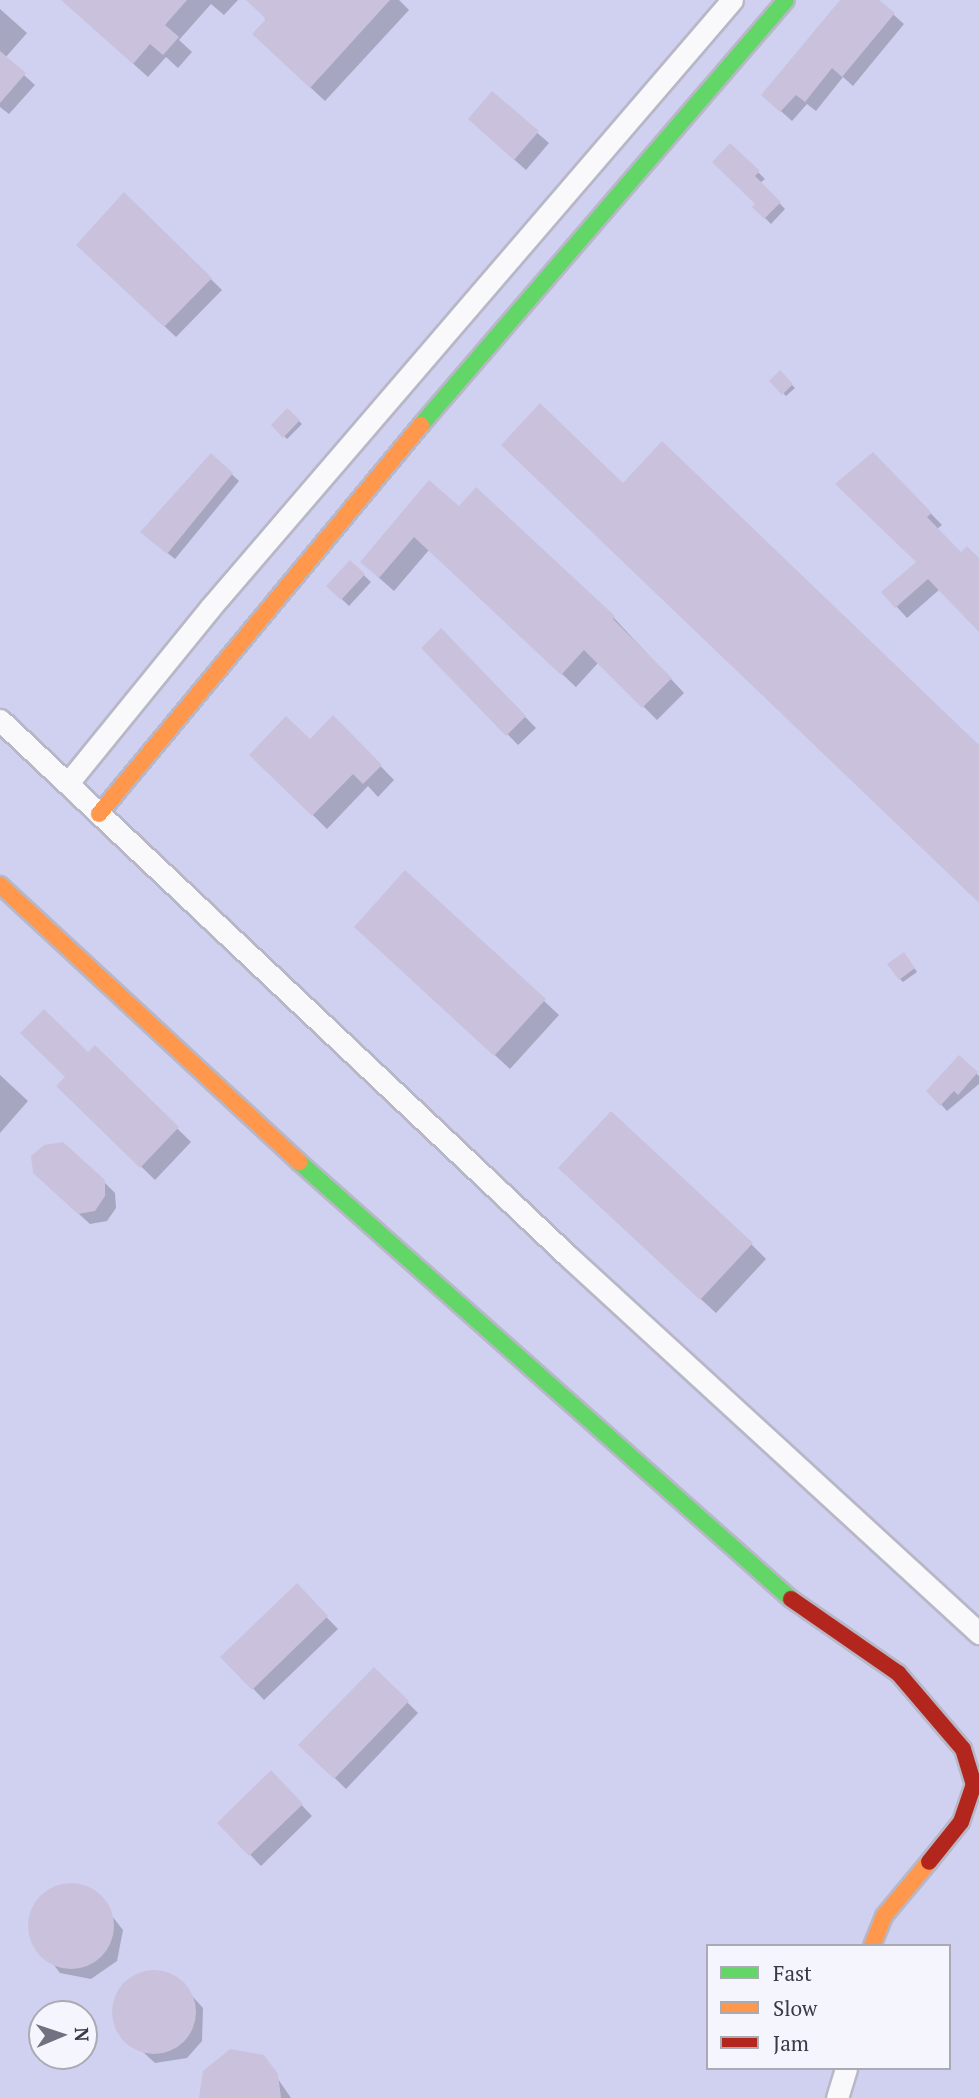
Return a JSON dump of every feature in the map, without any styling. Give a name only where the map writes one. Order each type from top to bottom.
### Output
[{"type":"street","points":[[68,783],[210,608],[732,0]]},
{"type":"street","points":[[99,814],[294,573],[786,0]]},
{"type":"street","points":[[0,720],[558,1247],[979,1633]]},
{"type":"street","points":[[0,885],[200,1072],[699,1522],[802,1608],[898,1673],[949,1730],[963,1749],[974,1784],[961,1822],[884,1916],[873,1944]]},
{"type":"street","points":[[837,2098],[845,2070]]},
{"type":"shaded area","points":[[0,0],[979,0],[979,2098],[0,2098]]},
{"type":"building","points":[[61,0],[187,0],[165,25],[179,37],[163,55],[150,44],[133,64]]},
{"type":"building","points":[[246,0],[390,0],[310,88],[252,34],[266,19]]},
{"type":"building","points":[[840,0],[879,0],[895,13],[842,77],[832,68],[805,102],[796,95],[780,112],[761,95]]},
{"type":"building","points":[[0,51],[26,73],[0,103]]},
{"type":"building","points":[[492,91],[539,131],[514,160],[468,119]]},
{"type":"building","points":[[730,143],[760,171],[755,176],[781,202],[764,219],[752,207],[755,204],[712,162]]},
{"type":"building","points":[[124,192],[212,278],[164,327],[76,245]]},
{"type":"building","points":[[780,370],[793,384],[782,395],[769,381]]},
{"type":"building","points":[[540,403],[623,483],[662,441],[979,745],[979,903],[501,445]]},
{"type":"building","points":[[287,408],[300,420],[283,438],[271,425]]},
{"type":"building","points":[[873,452],[932,513],[927,517],[961,552],[967,546],[979,558],[979,632],[928,579],[895,608],[881,592],[916,562],[835,484]]},
{"type":"building","points":[[211,453],[233,473],[167,554],[140,532]]},
{"type":"building","points":[[429,480],[459,506],[476,487],[615,616],[613,619],[672,678],[642,708],[584,650],[561,675],[414,537],[379,578],[360,562]]},
{"type":"building","points":[[350,560],[365,574],[341,600],[326,586]]},
{"type":"building","points":[[441,628],[526,716],[506,736],[421,648]]},
{"type":"building","points":[[333,715],[382,765],[363,784],[353,774],[312,816],[249,755],[286,716],[310,739]]},
{"type":"building","points":[[405,870],[546,999],[494,1056],[354,927]]},
{"type":"building","points":[[904,952],[915,968],[899,980],[887,964]]},
{"type":"building","points":[[44,1009],[88,1052],[95,1045],[179,1127],[140,1168],[56,1086],[65,1077],[20,1033]]},
{"type":"building","points":[[959,1055],[978,1072],[958,1095],[954,1091],[940,1106],[926,1091]]},
{"type":"building","points":[[611,1111],[753,1243],[700,1300],[558,1168]]},
{"type":"building","points":[[63,1142],[105,1180],[105,1196],[95,1211],[78,1214],[33,1173],[31,1156],[44,1145]]},
{"type":"building","points":[[297,1583],[328,1616],[252,1690],[220,1657]]},
{"type":"building","points":[[374,1667],[409,1701],[334,1779],[298,1745]]},
{"type":"building","points":[[271,1770],[303,1804],[249,1856],[217,1823]]},
{"type":"building","points":[[71,1883],[87,1887],[101,1896],[110,1910],[114,1926],[110,1942],[101,1956],[87,1965],[71,1969],[55,1965],[41,1956],[32,1942],[28,1926],[32,1910],[41,1896],[55,1887]]},
{"type":"building","points":[[154,1970],[177,1977],[189,1989],[196,2012],[189,2035],[177,2047],[154,2054],[131,2047],[119,2035],[112,2012],[119,1989],[131,1977]]},
{"type":"building","points":[[230,2049],[264,2055],[278,2074],[281,2098],[199,2098],[203,2071]]},
{"type":"traffic: fast","points":[[421,425],[786,0]]},
{"type":"traffic: fast","points":[[299,1162],[791,1599]]},
{"type":"traffic: slow","points":[[99,814],[421,425]]},
{"type":"traffic: slow","points":[[0,885],[299,1162]]},
{"type":"traffic: slow","points":[[873,1944],[884,1916],[929,1862]]},
{"type":"traffic: jam","points":[[791,1599],[898,1673],[963,1749],[974,1784],[961,1822],[929,1862]]}]
